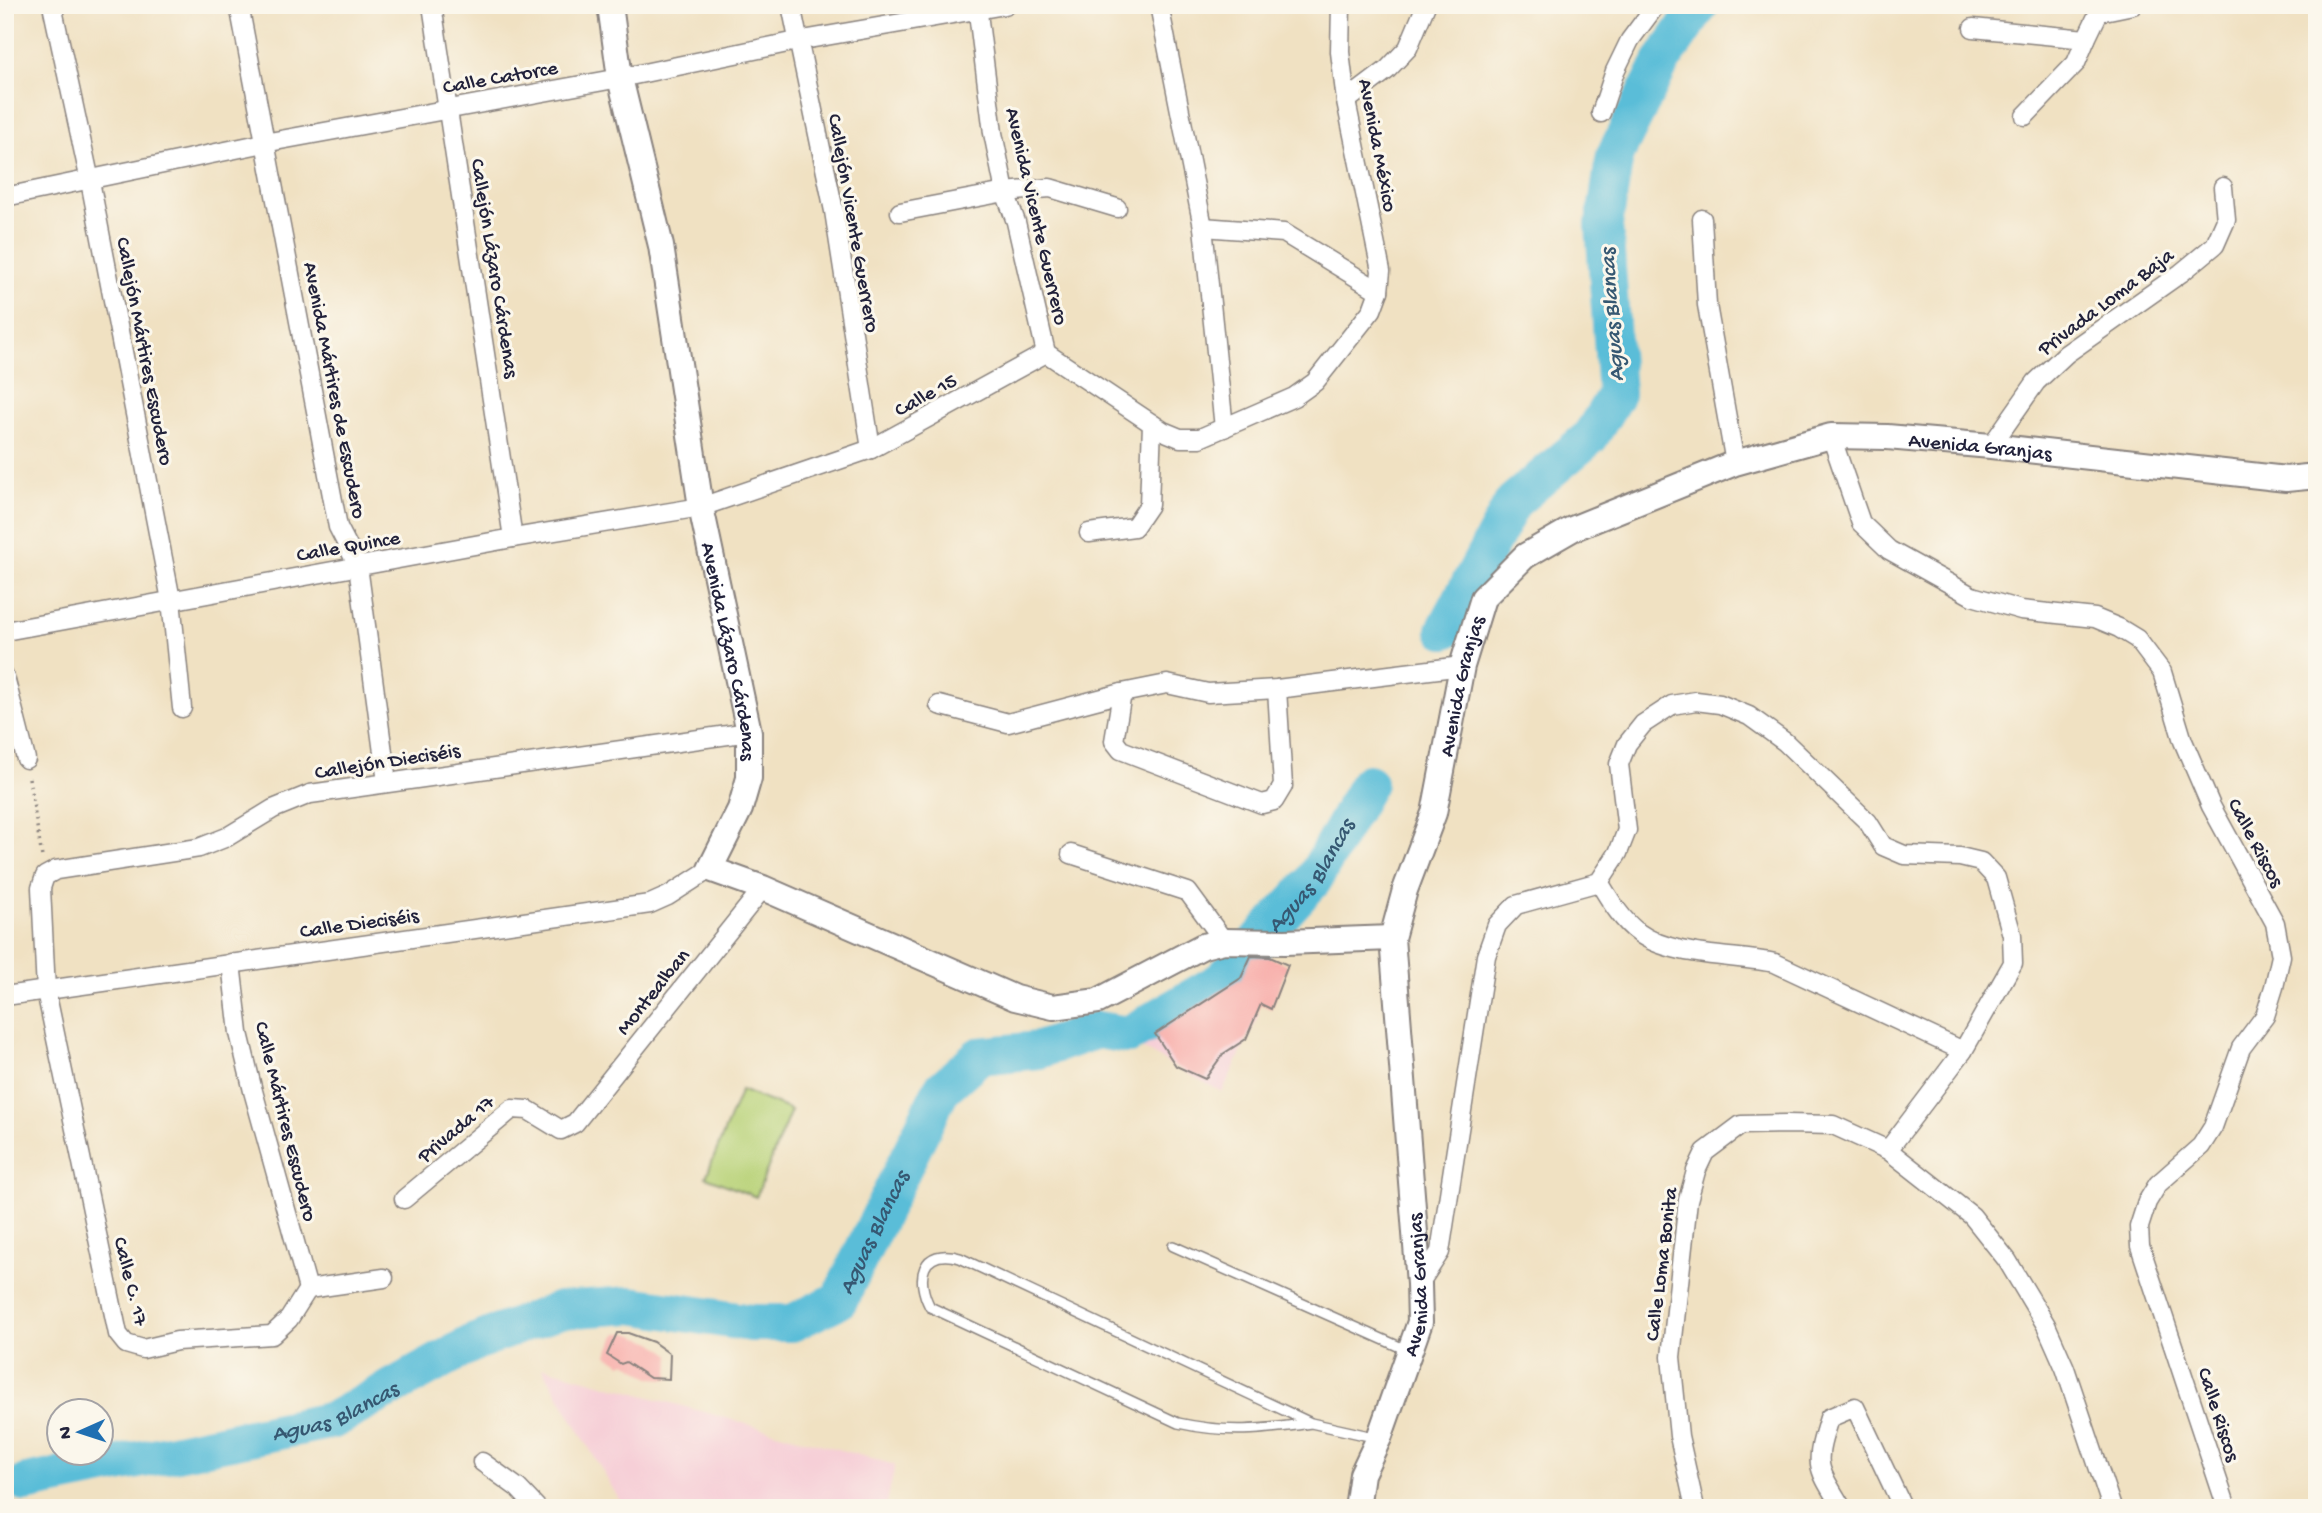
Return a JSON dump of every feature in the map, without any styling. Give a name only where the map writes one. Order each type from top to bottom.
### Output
[{"type":"main road","name":"Avenida Lázaro Cárdenas","points":[[610,5],[621,78],[661,246],[701,508],[748,733],[750,778],[740,809],[710,869]]},
{"type":"main road","name":"Avenida Granjas","points":[[1357,1508],[1362,1474],[1411,1352],[1419,1322],[1419,1284],[1392,938],[1405,890],[1434,813],[1462,666],[1483,598],[1525,556],[1572,529],[1735,463],[1831,436],[1887,437],[1991,446],[2286,479],[2317,476]]},
{"type":"main road","points":[[710,869],[763,888],[1016,998],[1053,1007],[1098,1001],[1203,946],[1224,941],[1392,938]]},
{"type":"street","name":"Callejón Mártires Escudero","points":[[52,5],[90,181],[171,600],[182,708]]},
{"type":"street","name":"Avenida Mártires de Escudero","points":[[239,5],[338,527],[358,566],[387,782]]},
{"type":"street","name":"Callejón Lázaro Cárdenas","points":[[432,5],[513,538]]},
{"type":"street","name":"Callejón Vicente Guerrero","points":[[791,5],[834,211],[871,450]]},
{"type":"street","name":"Calle Catorce","points":[[5,197],[264,143],[621,78],[797,41],[1005,5]]},
{"type":"street","points":[[1159,5],[1203,227],[1224,428]]},
{"type":"street","name":"Avenida México","points":[[1340,5],[1340,52],[1346,101],[1381,271],[1379,291]]},
{"type":"street","points":[[1346,101],[1387,70],[1408,48],[1426,5]]},
{"type":"street","points":[[1601,113],[1615,71],[1630,40],[1656,5]]},
{"type":"street","points":[[2025,116],[2076,63],[2098,9],[2133,5]]},
{"type":"street","name":"Avenida Vicente Guerrero","points":[[978,8],[993,133],[1005,192],[1016,222],[1046,353]]},
{"type":"street","points":[[1973,28],[2086,38]]},
{"type":"street","name":"Privada Loma Baja","points":[[1991,446],[2036,382],[2066,354],[2181,273],[2215,245],[2226,220],[2222,187]]},
{"type":"street","points":[[900,212],[1005,192],[1050,188],[1117,208]]},
{"type":"street","points":[[1702,219],[1707,305],[1735,463]]},
{"type":"street","points":[[1046,353],[1152,425],[1180,438],[1200,438],[1294,397],[1315,382],[1372,310],[1379,291],[1284,233],[1203,227]]},
{"type":"street","name":"Calle 15","points":[[701,508],[871,450],[1046,353]]},
{"type":"street","points":[[1089,533],[1134,527],[1149,505],[1152,425]]},
{"type":"street","name":"Calle Riscos","points":[[1831,436],[1861,523],[1889,550],[1972,596],[2021,610],[2095,618],[2137,639],[2162,672],[2183,741],[2211,806],[2275,923],[2281,956],[2264,1016],[2241,1048],[2213,1127],[2201,1146],[2158,1184],[2147,1202],[2139,1227],[2140,1246],[2227,1508]]},
{"type":"street","name":"Calle Quince","points":[[5,631],[513,538],[701,508]]},
{"type":"street","points":[[939,705],[1008,723],[1167,684],[1208,693],[1277,689],[1462,666]]},
{"type":"street","points":[[5,677],[26,759]]},
{"type":"street","points":[[1122,693],[1114,741],[1121,750],[1262,804],[1274,801],[1283,786],[1277,689]]},
{"type":"street","points":[[1419,1284],[1440,1251],[1486,956],[1497,925],[1516,905],[1599,883],[1618,853],[1627,830],[1619,764],[1627,744],[1643,724],[1672,705],[1696,701],[1720,704],[1749,716],[1794,751],[1868,822],[1883,846],[1904,855],[1960,857],[1981,862],[1996,878],[2012,935],[2013,963],[1963,1051],[1888,1150]]},
{"type":"street","name":"Callejón Dieciséis","points":[[45,876],[57,870],[199,848],[227,837],[273,809],[310,794],[748,733]]},
{"type":"street","points":[[1071,853],[1188,892],[1224,941]]},
{"type":"street","name":"Calle Dieciséis","points":[[5,996],[650,904],[668,896],[710,869]]},
{"type":"street","points":[[45,876],[41,888],[46,991]]},
{"type":"street","points":[[1599,883],[1620,915],[1639,934],[1662,945],[1701,954],[1746,957],[1774,963],[1963,1051]]},
{"type":"street","name":"Montealban","points":[[575,1123],[763,888]]},
{"type":"street","name":"Calle Mártires Escudero","points":[[231,963],[239,1033],[308,1289]]},
{"type":"street","name":"Calle C. 17","points":[[46,991],[118,1334],[125,1344],[143,1349],[177,1341],[272,1335],[289,1319],[308,1289]]},
{"type":"street","name":"Privada 17","points":[[404,1199],[512,1109],[528,1110],[561,1130],[575,1123]]},
{"type":"street","name":"Calle Loma Bonita","points":[[1695,1508],[1679,1436],[1671,1357],[1688,1200],[1696,1171],[1705,1153],[1741,1125],[1753,1124],[1833,1125],[1888,1150],[1972,1216],[2007,1260],[2046,1325],[2064,1368],[2112,1508]]},
{"type":"street","points":[[308,1289],[384,1278]]},
{"type":"street","points":[[1842,1508],[1822,1473],[1818,1453],[1829,1418],[1855,1408],[1903,1508]]},
{"type":"street","points":[[482,1462],[518,1488],[537,1508]]},
{"type":"lane","points":[[1173,1246],[1411,1352]]},
{"type":"lane","points":[[1311,1423],[1253,1432],[1205,1429],[1178,1423],[930,1307],[921,1289],[925,1269],[930,1261],[939,1256],[960,1258],[1311,1423],[1378,1438]]},
{"type":"path","points":[[26,759],[45,876]]},
{"type":"shaded area","points":[[1234,978],[1259,1015],[1222,1092],[1135,1045]]},
{"type":"shaded area","points":[[542,1367],[895,1465],[886,1508],[624,1508]]},
{"type":"green space","points":[[741,1090],[791,1110],[756,1197],[706,1177]]},
{"type":"building","points":[[1251,956],[1270,957],[1288,965],[1271,1009],[1261,1004],[1246,1039],[1223,1054],[1205,1079],[1176,1066],[1155,1034],[1241,978]]},
{"type":"building","points":[[617,1333],[628,1333],[653,1342],[670,1354],[669,1379],[650,1378],[626,1362],[621,1364],[607,1355]]},
{"type":"waterway","name":"Aguas Blancas","points":[[1445,630],[1513,502],[1590,437],[1616,394],[1604,225],[1615,155],[1662,61],[1700,5]]},
{"type":"waterway","name":"Aguas Blancas","points":[[26,1483],[333,1420],[475,1342],[560,1310],[631,1305],[751,1323],[792,1323],[839,1300],[941,1090],[979,1056],[1039,1050],[1097,1030],[1128,1035],[1222,980],[1313,881],[1368,783]]}]
